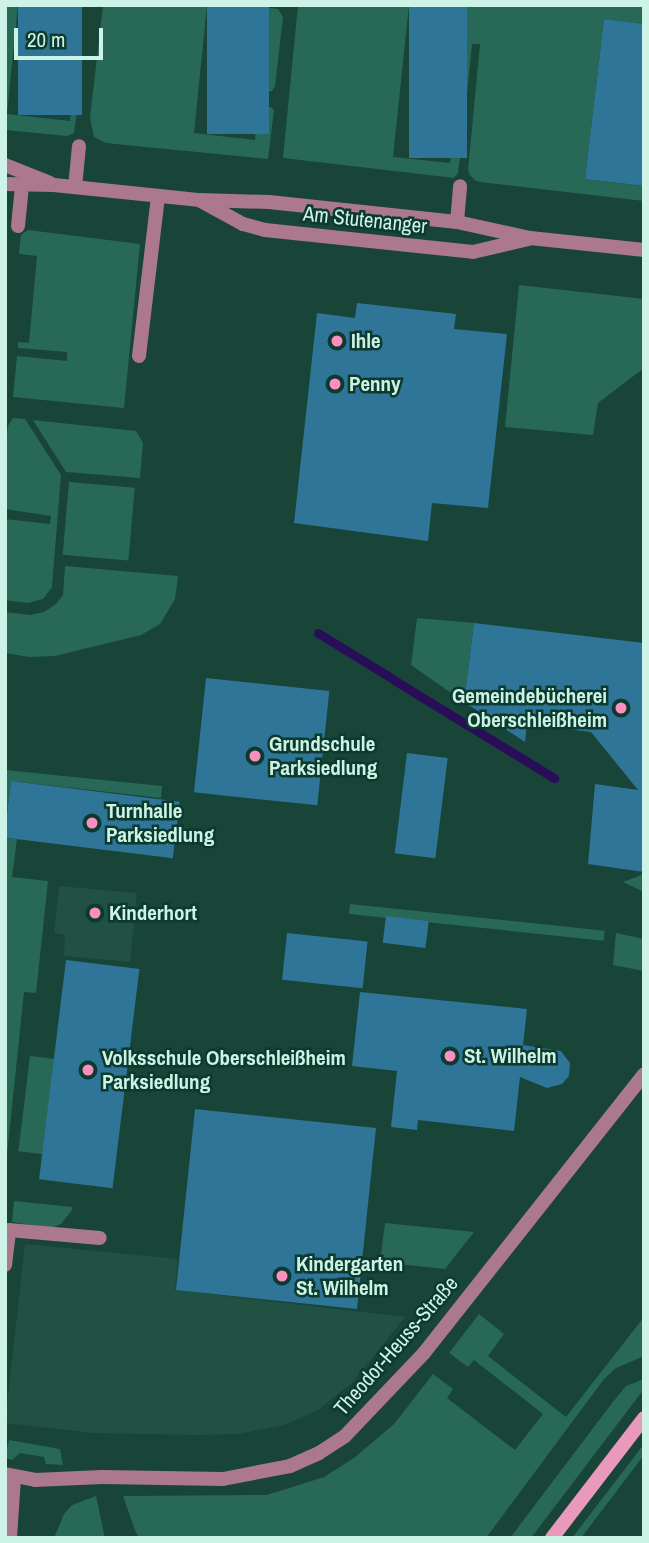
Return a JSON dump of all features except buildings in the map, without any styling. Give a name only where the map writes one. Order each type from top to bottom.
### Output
[{"type":"main road","points":[[552,1538],[644,1419]]},
{"type":"street","points":[[75,187],[79,146]]},
{"type":"street","name":"Am Stutenanger","points":[[5,165],[54,185]]},
{"type":"street","name":"Am Stutenanger","points":[[5,184],[54,185],[200,200],[269,202],[457,222],[530,238],[644,250]]},
{"type":"street","points":[[18,226],[22,186]]},
{"type":"street","points":[[457,222],[460,186]]},
{"type":"street","points":[[139,356],[158,196]]},
{"type":"street","name":"Am Stutenanger","points":[[200,200],[243,224],[265,230],[473,252],[530,238]]},
{"type":"street","name":"Theodor-Heuss-Straße","points":[[10,1476],[223,1479],[290,1466],[328,1447],[345,1436],[424,1353],[644,1074]]},
{"type":"street","points":[[5,1265],[9,1230],[100,1238]]},
{"type":"street","points":[[10,1476],[10,1538]]},
{"type":"shaded area","points":[[5,5],[18,5],[7,114],[70,121],[74,85],[80,90],[74,133],[67,136],[5,130]]},
{"type":"shaded area","points":[[103,5],[207,5],[194,133],[255,140],[258,106],[271,107],[274,110],[268,159],[106,143],[94,137],[90,118]]},
{"type":"shaded area","points":[[298,5],[409,5],[393,157],[450,163],[454,127],[459,128],[463,132],[458,173],[454,178],[283,158]]},
{"type":"shaded area","points":[[467,5],[644,6],[644,24],[604,19],[585,179],[642,186],[644,179],[644,201],[488,183],[476,181],[470,175],[468,170],[480,44],[472,44],[465,114],[455,115]]},
{"type":"shaded area","points":[[269,8],[278,9],[283,17],[275,86],[272,91],[260,93]]},
{"type":"shaded area","points":[[28,230],[140,244],[124,408],[13,397],[17,356],[67,361],[67,352],[18,348],[18,342],[29,343],[37,256],[19,254],[21,235]]},
{"type":"shaded area","points":[[519,285],[644,299],[644,368],[598,403],[593,435],[505,427]]},
{"type":"shaded area","points":[[13,418],[25,419],[61,475],[52,587],[43,599],[28,603],[5,600],[5,519],[50,524],[51,516],[5,509],[5,455],[8,426]]},
{"type":"shaded area","points":[[33,420],[136,431],[143,443],[140,478],[66,472]]},
{"type":"shaded area","points":[[69,482],[135,488],[128,560],[63,555]]},
{"type":"shaded area","points":[[65,566],[178,576],[175,599],[160,624],[141,635],[55,656],[29,657],[5,653],[5,612],[30,615],[44,612],[56,604],[63,595]]},
{"type":"shaded area","points":[[417,618],[474,623],[464,702],[411,665]]},
{"type":"shaded area","points":[[5,770],[162,786],[161,798],[11,781],[5,828]]},
{"type":"shaded area","points":[[5,838],[17,839],[12,877],[48,881],[36,993],[24,992],[5,1174]]},
{"type":"shaded area","points":[[644,874],[644,892],[623,882]]},
{"type":"shaded area","name":"Kinderhort","points":[[59,886],[137,893],[130,962],[64,956],[65,935],[54,933]]},
{"type":"shaded area","points":[[350,904],[605,931],[604,941],[349,914]]},
{"type":"shaded area","points":[[616,933],[644,939],[644,971],[613,965]]},
{"type":"shaded area","points":[[30,1056],[55,1059],[43,1154],[18,1151]]},
{"type":"shaded area","points":[[14,1201],[72,1207],[72,1210],[61,1224],[51,1228],[31,1225],[12,1222]]},
{"type":"shaded area","points":[[385,1223],[474,1232],[445,1269],[380,1262]]},
{"type":"shaded area","points":[[25,1244],[178,1259],[175,1290],[405,1317],[353,1382],[318,1410],[285,1425],[239,1434],[197,1435],[93,1433],[5,1423]]},
{"type":"shaded area","points":[[479,1314],[504,1334],[488,1356],[566,1417],[644,1317],[644,1356],[616,1368],[604,1379],[486,1538],[140,1538],[136,1533],[123,1496],[267,1495],[324,1477],[354,1458],[394,1424],[433,1374],[453,1389],[447,1398],[515,1450],[543,1414],[474,1360],[468,1367],[449,1353]]},
{"type":"shaded area","points":[[644,1379],[644,1389],[531,1538],[510,1538],[626,1386]]},
{"type":"shaded area","points":[[9,1440],[60,1449],[63,1465],[46,1464],[44,1457],[20,1453],[12,1460],[5,1458]]},
{"type":"shaded area","points":[[644,1444],[644,1455],[581,1538],[572,1538]]},
{"type":"shaded area","points":[[96,1496],[105,1538],[54,1538],[64,1514],[72,1505]]},
{"type":"waterway","points":[[318,633],[393,679]]},
{"type":"waterway","points":[[394,680],[554,778]]},
{"type":"place","name":"Ihle","points":[[337,341]]},
{"type":"place","name":"Penny","points":[[335,384]]},
{"type":"place","name":"Gemeindebücherei Oberschleißheim","points":[[621,708]]},
{"type":"place","name":"Grundschule Parksiedlung","points":[[255,756]]},
{"type":"place","name":"Turnhalle Parksiedlung","points":[[92,823]]},
{"type":"place","name":"Kinderhort","points":[[95,913]]},
{"type":"place","name":"St. Wilhelm","points":[[450,1056]]},
{"type":"place","name":"Volksschule Oberschleißheim Parksiedlung","points":[[88,1070]]},
{"type":"place","name":"Kindergarten St. Wilhelm","points":[[282,1276]]}]
